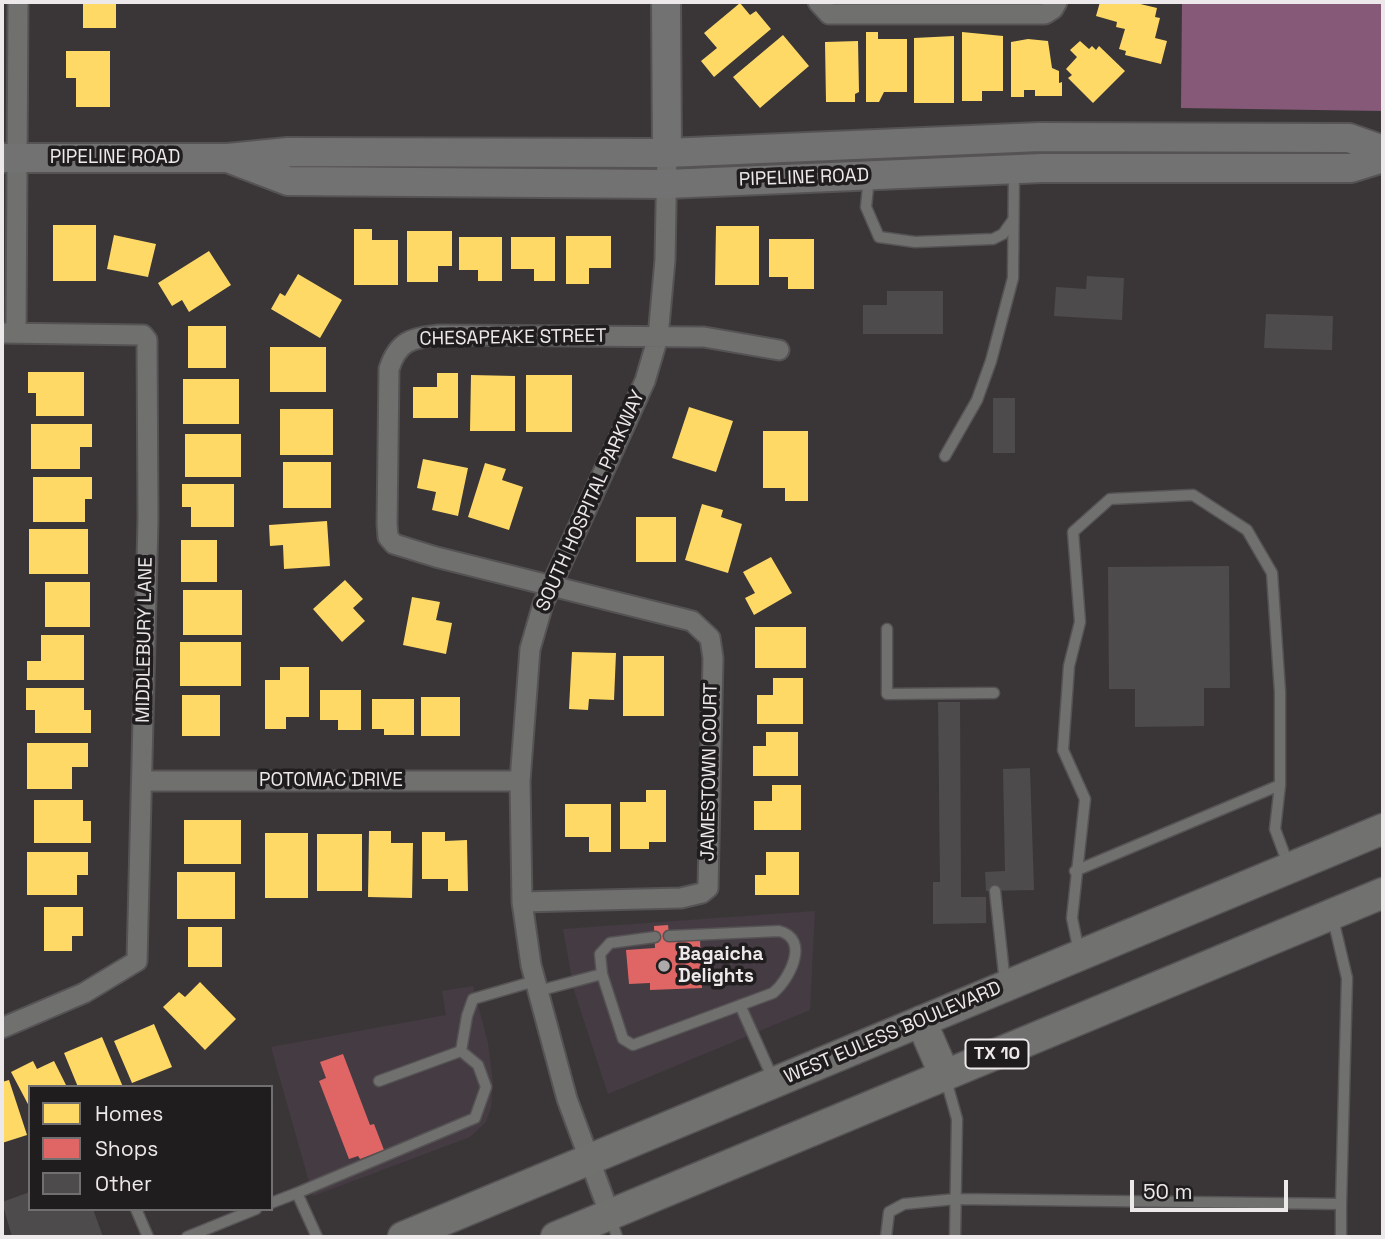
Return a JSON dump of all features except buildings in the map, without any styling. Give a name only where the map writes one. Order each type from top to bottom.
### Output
[{"type":"main road","points":[[666,2],[667,153]]},
{"type":"main road","name":"PIPELINE ROAD","points":[[10,158],[228,158],[288,152],[667,153],[1041,137],[1349,138],[1383,150]]},
{"type":"main road","points":[[1041,137],[1042,168]]},
{"type":"main road","name":"PIPELINE ROAD","points":[[228,158],[288,181],[667,184],[1042,168],[1351,168],[1383,158]]},
{"type":"main road","name":"WEST EULESS BOULEVARD","points":[[403,1237],[1383,829]]},
{"type":"main road","name":"TX 10","points":[[556,1237],[614,1226],[945,1076],[1383,893]]},
{"type":"main road","points":[[922,1021],[945,1076]]},
{"type":"street","points":[[9,333],[10,158],[18,2]]},
{"type":"street","points":[[818,2],[829,14],[1045,14],[1053,9],[1057,2]]},
{"type":"street","name":"SOUTH HOSPITAL PARKWAY","points":[[614,1226],[567,1100],[536,986],[522,902],[520,781],[530,649],[552,586],[645,381],[657,337],[665,260],[667,153]]},
{"type":"street","name":"MIDDLEBURY LANE","points":[[2,1028],[84,993],[122,973],[137,961],[148,519],[147,340],[143,335],[9,333]]},
{"type":"street","name":"CHESAPEAKE STREET","points":[[552,586],[436,557],[394,544],[388,537],[389,369],[394,353],[411,338],[439,335],[657,337]]},
{"type":"street","points":[[657,337],[704,337],[779,350]]},
{"type":"street","name":"JAMESTOWN COURT","points":[[522,902],[681,898],[702,893],[708,888],[713,658],[710,638],[692,621],[552,586]]},
{"type":"street","name":"POTOMAC DRIVE","points":[[142,780],[520,781]]},
{"type":"lane","points":[[945,456],[976,400],[991,361],[1013,278],[1014,169]]},
{"type":"lane","points":[[869,176],[866,207],[880,237],[915,242],[993,239],[1003,234],[1013,219]]},
{"type":"lane","points":[[1080,956],[1072,918],[1084,799],[1063,750],[1069,666],[1080,622],[1073,532],[1110,499],[1193,495],[1247,530],[1272,573],[1280,692],[1280,785],[1275,829],[1289,868]]},
{"type":"lane","points":[[887,629],[887,694],[994,692]]},
{"type":"lane","points":[[1075,871],[1280,785]]},
{"type":"lane","points":[[995,891],[1005,987]]},
{"type":"lane","points":[[1332,915],[1347,978],[1341,1237]]},
{"type":"lane","points":[[655,937],[610,943],[603,947],[599,959],[623,1039],[633,1045],[773,993],[788,979],[794,956],[793,942],[785,932],[669,936]]},
{"type":"lane","points":[[461,1051],[473,999],[602,974]]},
{"type":"lane","points":[[740,1005],[774,1083]]},
{"type":"lane","points":[[379,1081],[461,1051]]},
{"type":"lane","points":[[273,1202],[475,1118],[486,1087],[478,1065],[461,1051]]},
{"type":"lane","points":[[945,1076],[957,1119],[955,1237]]},
{"type":"lane","points":[[297,1193],[317,1237]]},
{"type":"lane","points":[[886,1237],[889,1212],[897,1205],[956,1199],[1341,1204]]},
{"type":"lane","points":[[137,1211],[148,1237]]},
{"type":"lane","points":[[187,1237],[251,1211]]},
{"type":"shaded area","points":[[1182,2],[1383,2],[1383,111],[1181,108]]},
{"type":"shaded area","points":[[815,911],[810,1010],[608,1094],[574,990],[563,929]]},
{"type":"shaded area","points":[[473,986],[488,1043],[493,1083],[491,1107],[486,1122],[470,1137],[313,1196],[271,1047],[446,1015],[442,991]]},
{"type":"place","name":"Bagaicha Delights","points":[[664,966]]}]
